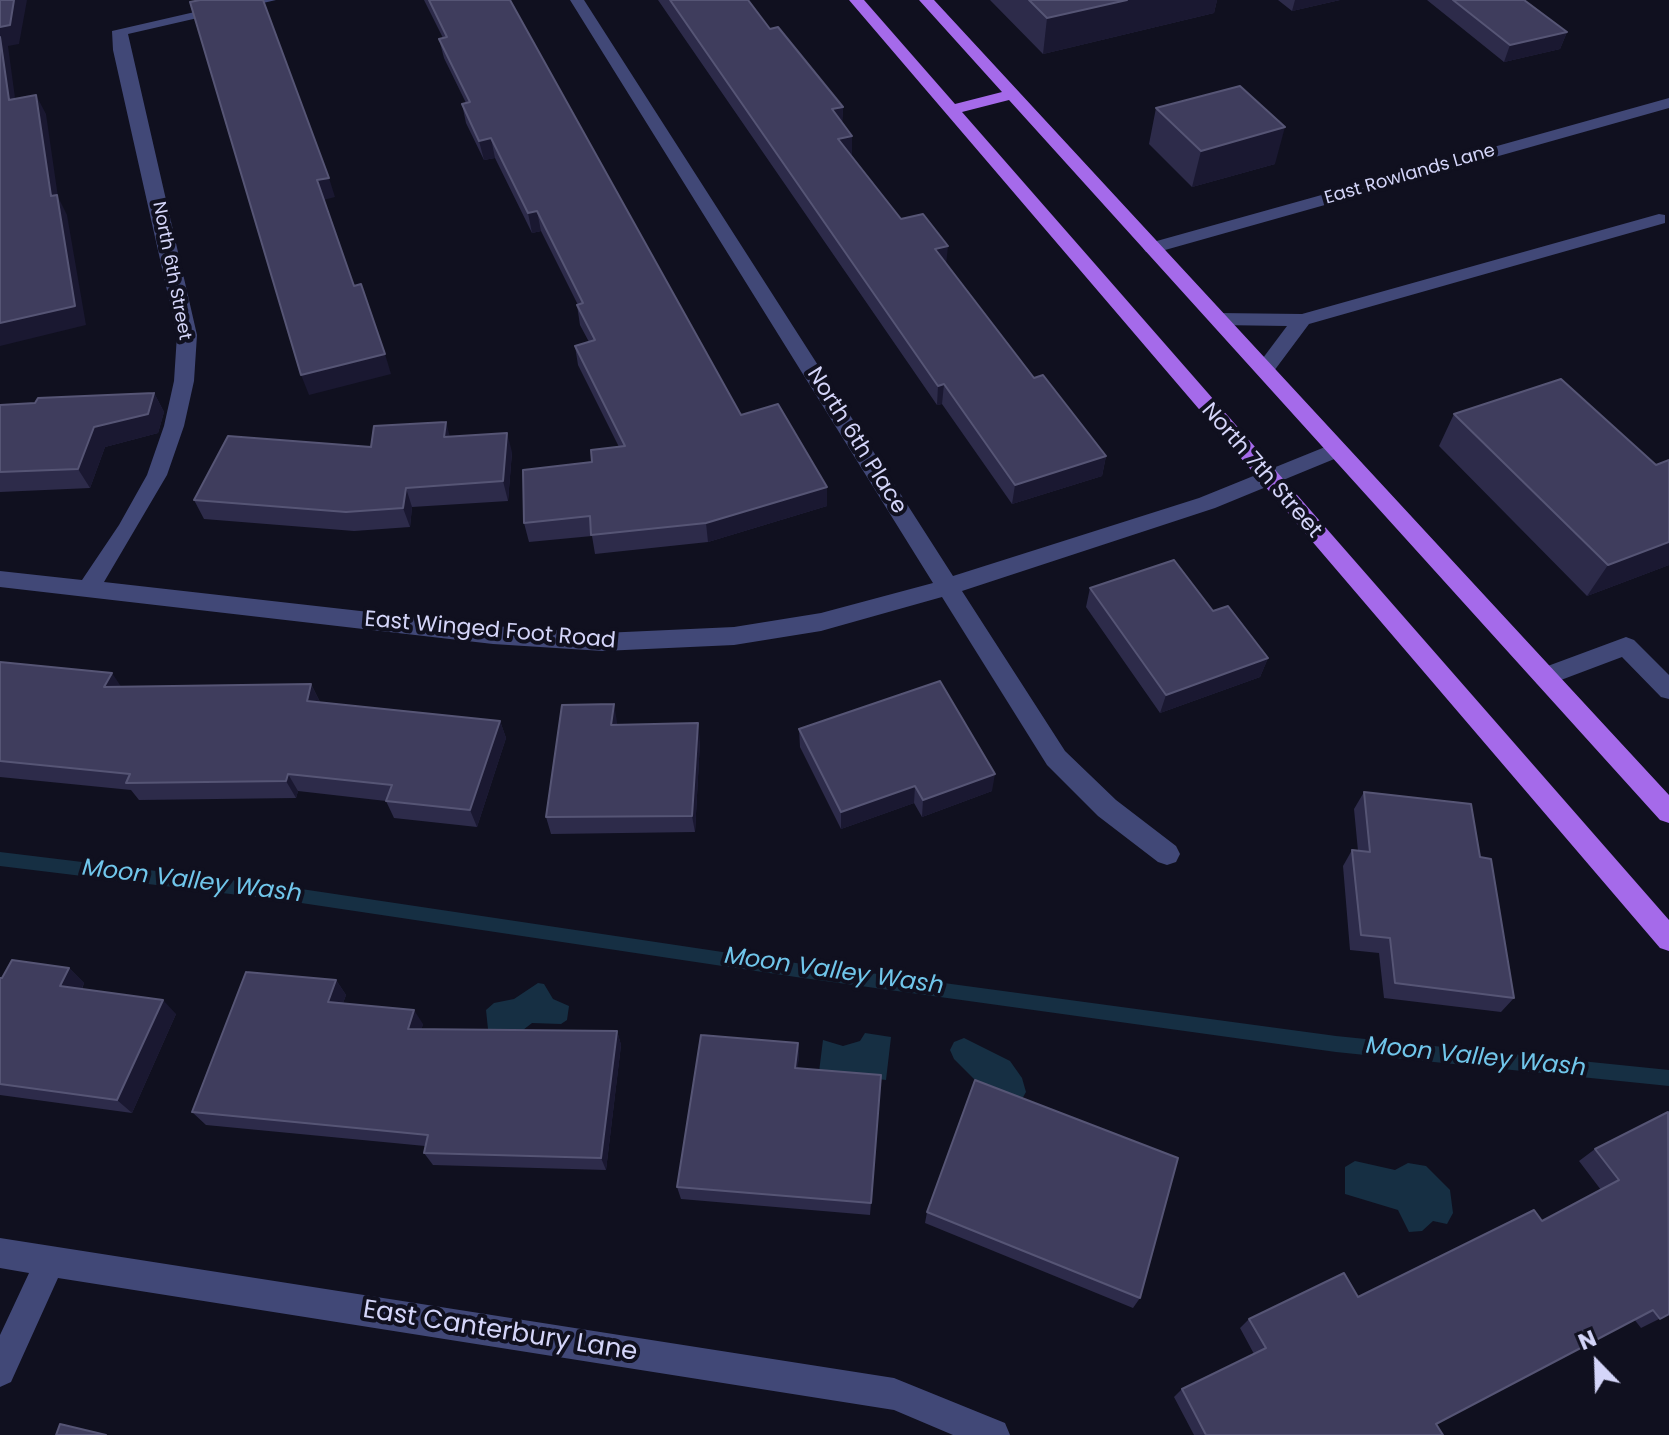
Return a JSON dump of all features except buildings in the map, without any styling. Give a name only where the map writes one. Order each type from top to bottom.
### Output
[{"type":"main road","name":"North 7th Street","points":[[856,0],[1669,939]]},
{"type":"main road","points":[[926,0],[1669,812]]},
{"type":"main road","points":[[951,110],[1011,95]]},
{"type":"street","name":"North 6th Street","points":[[88,588],[127,530],[157,475],[174,426],[184,381],[187,335],[121,50],[120,31],[269,0]]},
{"type":"street","name":"North 6th Place","points":[[577,0],[1056,758],[1107,808],[1167,854]]},
{"type":"street","name":"East Rowlands Lane","points":[[1152,248],[1669,103]]},
{"type":"street","points":[[1218,319],[1302,320],[1659,219]]},
{"type":"street","points":[[1264,370],[1302,320]]},
{"type":"street","name":"East Winged Foot Road","points":[[0,579],[493,635],[603,642],[678,640],[792,626],[894,604],[1207,503],[1337,450]]},
{"type":"street","points":[[1545,677],[1626,646],[1669,690]]},
{"type":"street","name":"East Canterbury Lane","points":[[0,1253],[894,1394],[993,1435]]},
{"type":"street","points":[[0,1371],[50,1261]]},
{"type":"water","points":[[538,983],[544,984],[553,999],[569,1006],[567,1020],[561,1024],[532,1023],[514,1037],[497,1037],[488,1029],[486,1010],[494,1003],[514,999]]},
{"type":"water","points":[[865,1033],[891,1037],[886,1080],[819,1072],[823,1040],[843,1046],[860,1041]]},
{"type":"water","points":[[964,1038],[1010,1061],[1022,1078],[1026,1092],[1022,1099],[978,1083],[954,1059],[950,1050],[954,1042]]},
{"type":"water","points":[[1355,1161],[1395,1170],[1408,1163],[1426,1166],[1450,1190],[1453,1213],[1447,1224],[1433,1221],[1422,1231],[1409,1232],[1398,1210],[1345,1194],[1345,1167]]},
{"type":"waterway","name":"Moon Valley Wash","points":[[0,859],[288,894],[796,970],[1336,1044],[1669,1078]]}]
